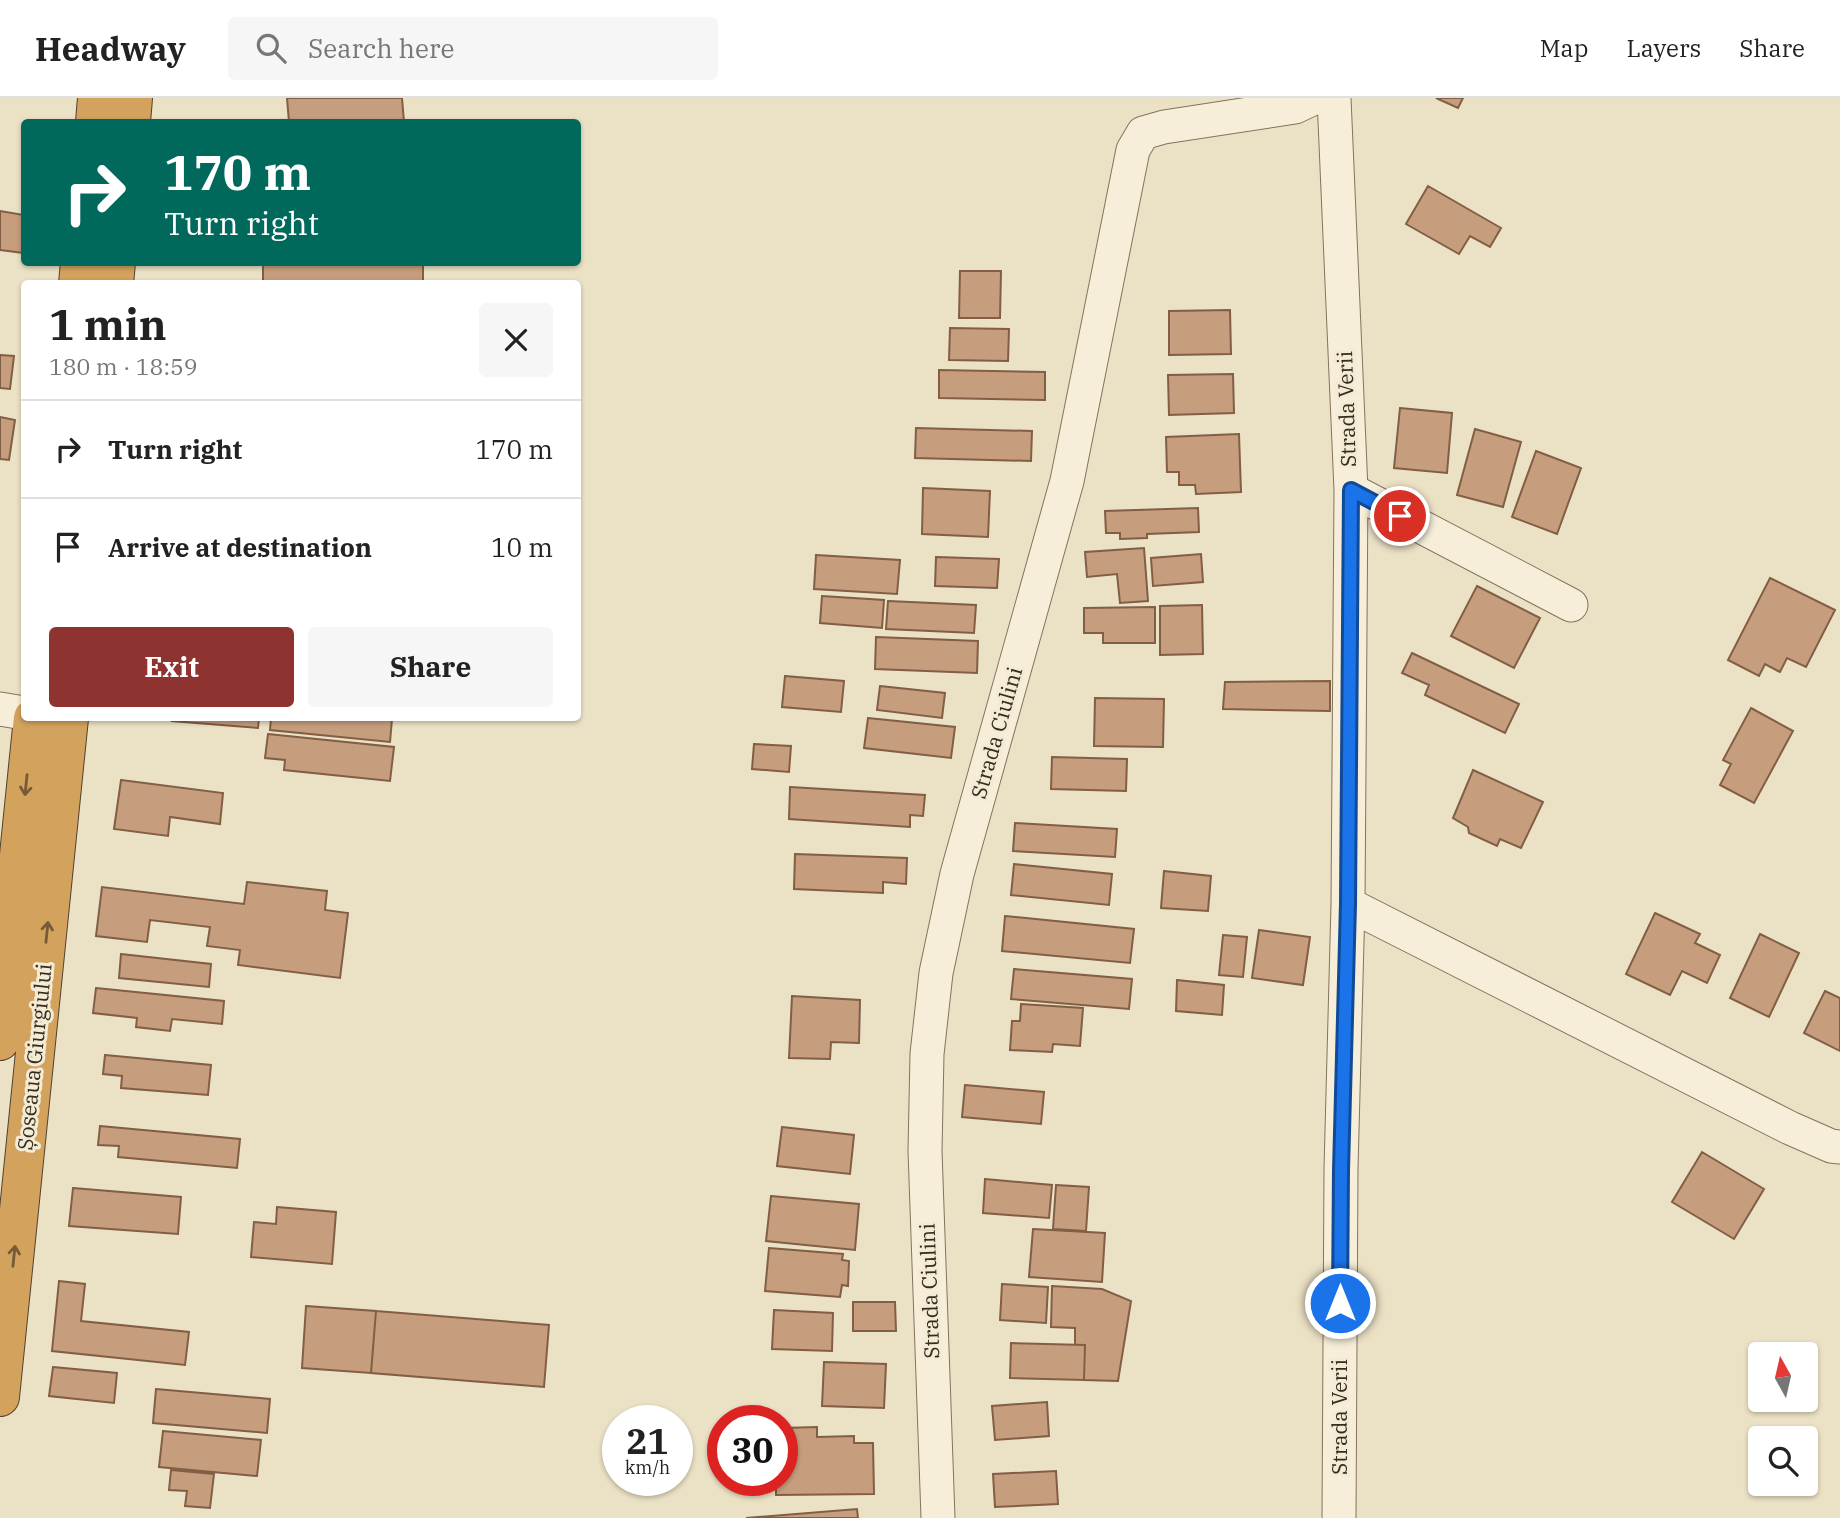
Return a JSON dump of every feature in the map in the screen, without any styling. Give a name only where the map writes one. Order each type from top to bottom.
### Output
[{"type":"highway","points":[[95,119],[97,98]]},
{"type":"highway","points":[[131,119],[133,98]]},
{"type":"highway","name":"Șoseaua Giurgiului","points":[[0,1041],[33,721]]},
{"type":"highway","name":"Șoseaua Giurgiului","points":[[0,1397],[69,721]]},
{"type":"street","name":"Strada Ciulini","points":[[938,1518],[925,1151],[927,1054],[936,973],[957,874],[1067,481],[1133,150],[1143,133],[1164,127],[1295,107],[1314,98]]},
{"type":"street","name":"Strada Verii","points":[[1334,98],[1351,490],[1339,1518]]},
{"type":"street","points":[[1351,490],[1572,605]]},
{"type":"street","points":[[0,709],[21,712]]},
{"type":"street","points":[[1348,904],[1790,1128],[1831,1146],[1840,1147]]},
{"type":"building","points":[[287,98],[402,98],[404,119],[289,119]]},
{"type":"building","points":[[1436,98],[1463,98],[1458,108]]},
{"type":"building","points":[[1428,186],[1501,228],[1490,247],[1470,236],[1459,254],[1406,224]]},
{"type":"building","points":[[0,211],[21,214],[21,253],[0,250]]},
{"type":"building","points":[[263,266],[423,266],[423,280],[263,280]]},
{"type":"building","points":[[960,271],[1001,271],[1000,318],[959,318]]},
{"type":"building","points":[[1230,310],[1231,354],[1169,355],[1169,311]]},
{"type":"building","points":[[950,328],[1009,329],[1008,361],[949,360]]},
{"type":"building","points":[[0,355],[14,356],[10,389],[0,388]]},
{"type":"building","points":[[939,370],[1045,372],[1045,400],[939,398]]},
{"type":"building","points":[[1233,374],[1234,413],[1169,415],[1168,375]]},
{"type":"building","points":[[1400,408],[1452,413],[1447,473],[1394,468]]},
{"type":"building","points":[[0,417],[15,420],[9,460],[0,459]]},
{"type":"building","points":[[916,428],[1032,431],[1031,461],[915,458]]},
{"type":"building","points":[[1475,429],[1521,442],[1503,507],[1457,495]]},
{"type":"building","points":[[1239,434],[1241,492],[1196,494],[1195,485],[1179,485],[1179,472],[1167,472],[1166,437]]},
{"type":"building","points":[[1536,451],[1581,468],[1557,534],[1512,517]]},
{"type":"building","points":[[923,488],[990,491],[988,537],[922,534]]},
{"type":"building","points":[[1198,508],[1199,532],[1147,534],[1147,538],[1120,539],[1120,533],[1106,533],[1105,511]]},
{"type":"building","points":[[1144,548],[1148,601],[1120,603],[1117,574],[1087,577],[1085,552]]},
{"type":"building","points":[[1201,554],[1203,582],[1153,586],[1151,558]]},
{"type":"building","points":[[816,555],[900,560],[897,594],[814,589]]},
{"type":"building","points":[[936,557],[999,559],[997,588],[935,586]]},
{"type":"building","points":[[1770,578],[1835,610],[1806,667],[1787,658],[1780,672],[1765,664],[1759,676],[1728,660]]},
{"type":"building","points":[[1477,586],[1540,618],[1514,668],[1451,636]]},
{"type":"building","points":[[822,596],[884,600],[882,628],[820,623]]},
{"type":"building","points":[[888,601],[976,605],[974,633],[886,629]]},
{"type":"building","points":[[1202,605],[1203,654],[1160,655],[1160,606]]},
{"type":"building","points":[[1155,607],[1155,643],[1103,643],[1103,633],[1084,633],[1084,608]]},
{"type":"building","points":[[876,637],[978,641],[977,673],[875,669]]},
{"type":"building","points":[[1412,653],[1519,704],[1505,733],[1425,695],[1429,685],[1402,673]]},
{"type":"building","points":[[785,676],[844,681],[841,712],[782,707]]},
{"type":"building","points":[[1330,681],[1330,711],[1223,709],[1225,682]]},
{"type":"building","points":[[880,686],[945,693],[942,718],[877,710]]},
{"type":"building","points":[[1095,698],[1164,699],[1163,747],[1094,746]]},
{"type":"building","points":[[1751,708],[1793,731],[1754,803],[1720,785],[1731,764],[1723,760]]},
{"type":"building","points":[[868,718],[955,727],[951,758],[864,748]]},
{"type":"building","points":[[172,721],[259,721],[258,728]]},
{"type":"building","points":[[271,721],[392,721],[390,742],[270,730]]},
{"type":"building","points":[[268,734],[394,747],[390,781],[284,770],[285,760],[265,758]]},
{"type":"building","points":[[754,744],[791,746],[789,772],[752,769]]},
{"type":"building","points":[[1052,757],[1127,759],[1126,791],[1051,789]]},
{"type":"building","points":[[1473,770],[1543,802],[1521,848],[1500,839],[1497,846],[1469,833],[1468,827],[1453,818]]},
{"type":"building","points":[[121,780],[223,793],[220,824],[170,817],[168,836],[114,829]]},
{"type":"building","points":[[790,787],[925,795],[923,816],[910,815],[910,827],[789,819]]},
{"type":"building","points":[[1015,823],[1117,829],[1115,857],[1013,851]]},
{"type":"building","points":[[795,854],[907,858],[906,884],[883,882],[883,893],[794,889]]},
{"type":"building","points":[[1014,864],[1112,874],[1109,905],[1011,895]]},
{"type":"building","points":[[1164,871],[1211,876],[1208,911],[1161,908]]},
{"type":"building","points":[[247,882],[327,891],[325,910],[348,913],[340,978],[238,965],[240,950],[207,946],[210,927],[150,920],[147,942],[96,936],[102,887],[244,904]]},
{"type":"building","points":[[1655,913],[1700,934],[1695,943],[1720,955],[1707,983],[1682,971],[1670,995],[1626,974]]},
{"type":"building","points":[[1005,916],[1134,929],[1130,963],[1002,951]]},
{"type":"building","points":[[1259,930],[1310,937],[1303,985],[1252,978]]},
{"type":"building","points":[[1760,934],[1799,953],[1769,1017],[1730,998]]},
{"type":"building","points":[[1223,935],[1247,937],[1243,977],[1219,975]]},
{"type":"building","points":[[121,954],[211,964],[209,987],[119,978]]},
{"type":"building","points":[[1014,969],[1132,979],[1129,1009],[1011,999]]},
{"type":"building","points":[[1177,980],[1224,985],[1222,1015],[1176,1011]]},
{"type":"building","points":[[96,988],[224,1001],[222,1024],[172,1019],[170,1031],[136,1027],[137,1018],[93,1013]]},
{"type":"building","points":[[1825,991],[1840,998],[1840,1051],[1804,1033]]},
{"type":"building","points":[[792,996],[860,1000],[859,1043],[831,1042],[830,1059],[789,1058]]},
{"type":"building","points":[[1021,1004],[1083,1008],[1080,1046],[1053,1044],[1052,1052],[1010,1050],[1012,1021],[1020,1021]]},
{"type":"building","points":[[105,1055],[211,1065],[208,1095],[121,1088],[122,1076],[103,1074]]},
{"type":"building","points":[[965,1085],[1044,1092],[1041,1124],[962,1117]]},
{"type":"building","points":[[100,1126],[240,1139],[237,1168],[118,1157],[119,1146],[98,1145]]},
{"type":"building","points":[[782,1127],[854,1135],[850,1174],[777,1166]]},
{"type":"building","points":[[1702,1152],[1764,1189],[1734,1239],[1672,1202]]},
{"type":"building","points":[[985,1179],[1052,1185],[1049,1218],[983,1213]]},
{"type":"building","points":[[1056,1185],[1089,1187],[1086,1231],[1053,1229]]},
{"type":"building","points":[[73,1188],[181,1197],[178,1234],[69,1226]]},
{"type":"building","points":[[771,1196],[859,1204],[855,1250],[766,1241]]},
{"type":"building","points":[[277,1207],[336,1212],[332,1264],[251,1257],[254,1222],[276,1224]]},
{"type":"building","points":[[1033,1229],[1105,1233],[1102,1282],[1029,1277]]},
{"type":"building","points":[[769,1248],[843,1254],[842,1260],[849,1261],[848,1286],[842,1285],[840,1297],[765,1291]]},
{"type":"building","points":[[59,1281],[85,1284],[81,1321],[189,1332],[185,1365],[52,1351]]},
{"type":"building","points":[[1002,1284],[1048,1287],[1046,1323],[1000,1320]]},
{"type":"building","points":[[1052,1286],[1102,1289],[1131,1301],[1118,1381],[1084,1380],[1085,1345],[1075,1345],[1075,1328],[1051,1327]]},
{"type":"building","points":[[853,1302],[895,1302],[896,1331],[853,1331]]},
{"type":"building","points":[[306,1306],[376,1311],[371,1373],[302,1368]]},
{"type":"building","points":[[774,1310],[833,1313],[832,1351],[772,1349]]},
{"type":"building","points":[[376,1311],[549,1325],[544,1387],[371,1373]]},
{"type":"building","points":[[1011,1343],[1085,1345],[1084,1380],[1010,1378]]},
{"type":"building","points":[[824,1362],[886,1364],[884,1408],[822,1406]]},
{"type":"building","points":[[53,1367],[117,1373],[114,1403],[49,1396]]},
{"type":"building","points":[[156,1389],[270,1399],[267,1433],[153,1423]]},
{"type":"building","points":[[1047,1402],[1049,1436],[995,1440],[992,1406]]},
{"type":"building","points":[[817,1427],[817,1437],[854,1436],[854,1443],[873,1443],[874,1494],[798,1495],[798,1428]]},
{"type":"building","points":[[163,1431],[261,1440],[257,1476],[159,1467]]},
{"type":"building","points":[[171,1470],[214,1474],[210,1508],[185,1506],[187,1491],[169,1490]]},
{"type":"building","points":[[1056,1471],[1058,1504],[995,1507],[993,1474]]},
{"type":"building","points":[[857,1509],[858,1518],[746,1518]]},
{"type":"route","points":[[1340,1303],[1348,904],[1351,490],[1400,516]]}]
